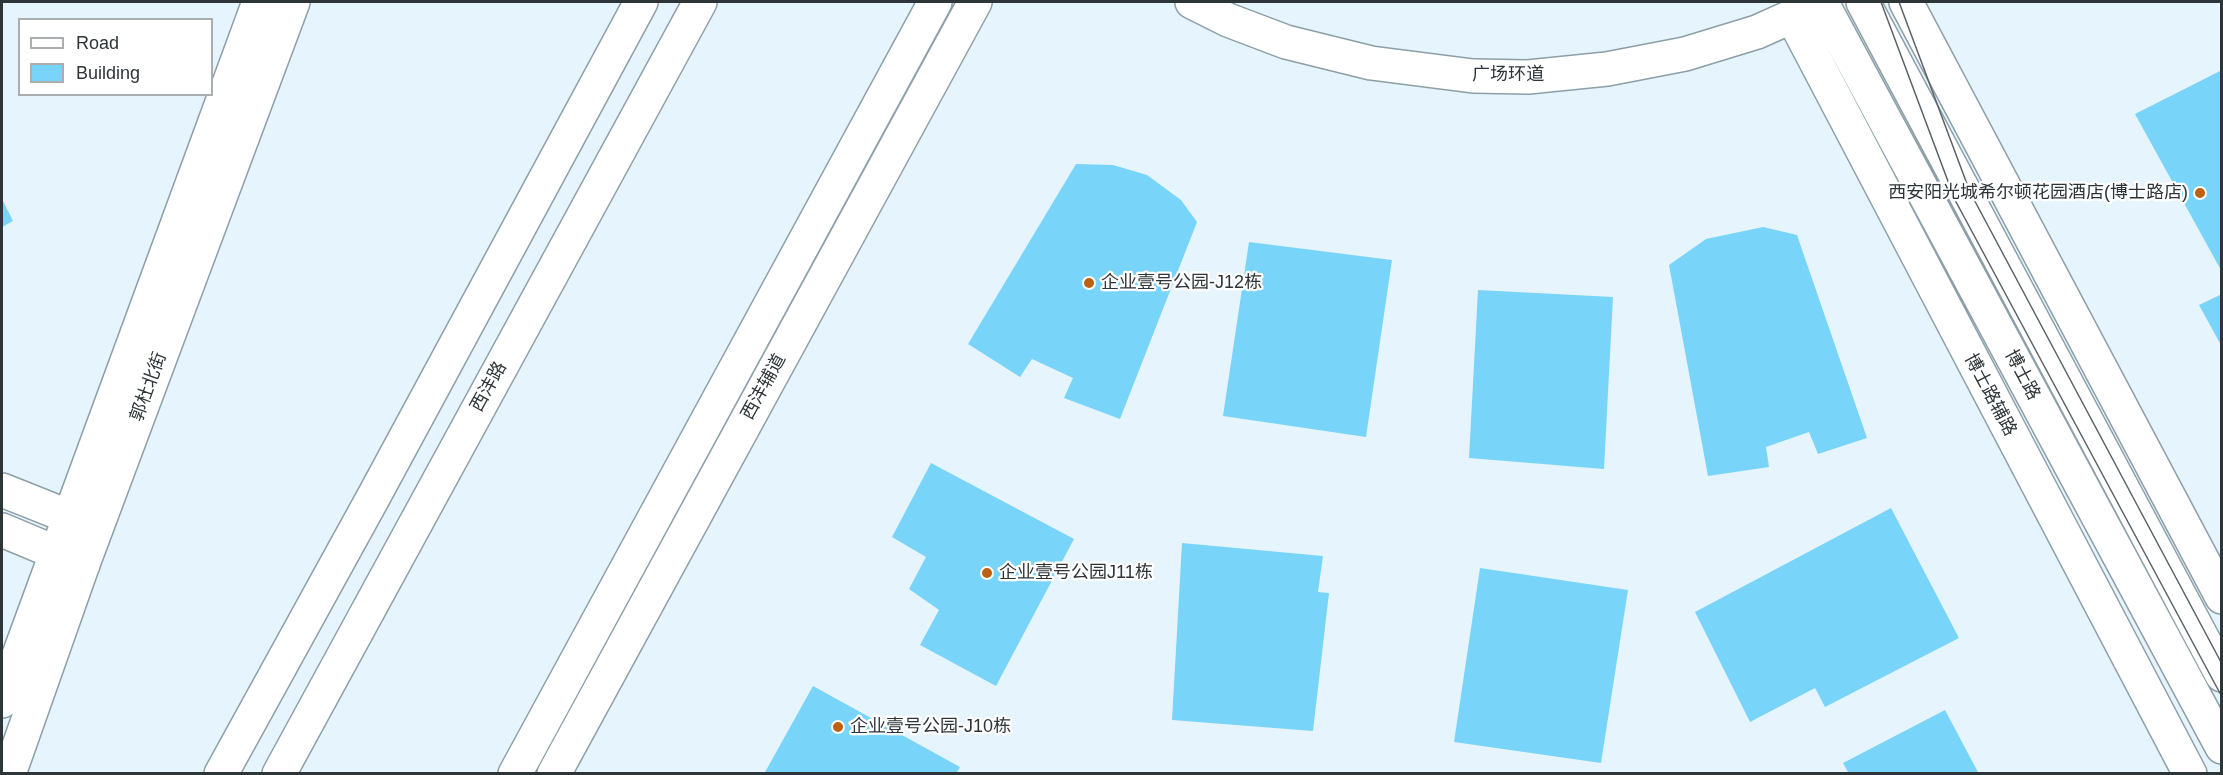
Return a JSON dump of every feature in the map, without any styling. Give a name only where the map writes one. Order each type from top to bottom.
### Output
[{"type":"main road","name":"郭杜北街","points":[[9,774],[70,558],[260,2]]},
{"type":"main road","name":"郭杜北街","points":[[83,522],[293,2]]},
{"type":"main road","points":[[221,774],[641,2]]},
{"type":"main road","name":"西沣路","points":[[279,774],[700,2]]},
{"type":"main road","name":"西沣辅道","points":[[515,774],[935,2]]},
{"type":"main road","name":"西沣辅道","points":[[554,774],[975,2]]},
{"type":"main road","name":"广场环道","points":[[1192,2],[1228,20],[1286,42],[1371,63],[1473,76],[1528,77],[1607,69],[1685,54],[1757,32],[1823,2]]},
{"type":"main road","name":"博士路","points":[[1823,2],[2222,747]]},
{"type":"main road","name":"博士路","points":[[1863,2],[2222,675]]},
{"type":"main road","points":[[1906,2],[2222,597]]},
{"type":"main road","name":"博士路辅路","points":[[1792,16],[2190,774]]},
{"type":"main road","points":[[2,490],[83,522]]},
{"type":"main road","points":[[2,530],[70,558]]},
{"type":"main road","name":"郭杜北街","points":[[2,701],[70,558]]},
{"type":"building","name":"西安阳光城希尔顿花园酒店(博士路店)","points":[[2222,70],[2222,272],[2135,114]]},
{"type":"building","name":"企业壹号公园-J12栋","points":[[1076,164],[1113,165],[1147,175],[1181,200],[1197,222],[1120,419],[1064,398],[1073,378],[1032,359],[1020,377],[968,344]]},
{"type":"building","points":[[2,199],[13,221],[2,227]]},
{"type":"building","points":[[1763,227],[1797,235],[1867,438],[1818,454],[1809,432],[1766,447],[1769,467],[1708,476],[1669,265],[1706,239]]},
{"type":"building","points":[[1249,242],[1392,260],[1366,437],[1223,416]]},
{"type":"building","points":[[1478,290],[1613,297],[1604,469],[1469,458]]},
{"type":"building","points":[[2222,294],[2222,347],[2199,305]]},
{"type":"building","name":"企业壹号公园J11栋","points":[[931,463],[1074,539],[996,686],[920,645],[939,610],[909,589],[926,557],[892,537]]},
{"type":"building","points":[[1891,508],[1959,638],[1825,707],[1815,688],[1750,722],[1695,612]]},
{"type":"building","points":[[1182,543],[1323,556],[1318,592],[1329,593],[1313,731],[1172,720]]},
{"type":"building","points":[[1480,568],[1628,590],[1601,763],[1454,742]]},
{"type":"building","name":"企业壹号公园-J10栋","points":[[813,686],[960,767],[956,774],[764,774]]},
{"type":"building","points":[[1945,710],[1979,774],[1849,774],[1843,763]]},
{"type":"tram line","points":[[1881,2],[1955,200],[2222,697]]},
{"type":"tram line","points":[[1899,2],[1970,192],[2222,664]]},
{"type":"place","name":"西安阳光城希尔顿花园酒店(博士路店)","points":[[2200,193]]},
{"type":"place","name":"企业壹号公园-J12栋","points":[[1089,283]]},
{"type":"place","name":"企业壹号公园J11栋","points":[[987,573]]},
{"type":"place","name":"企业壹号公园-J10栋","points":[[838,727]]}]
